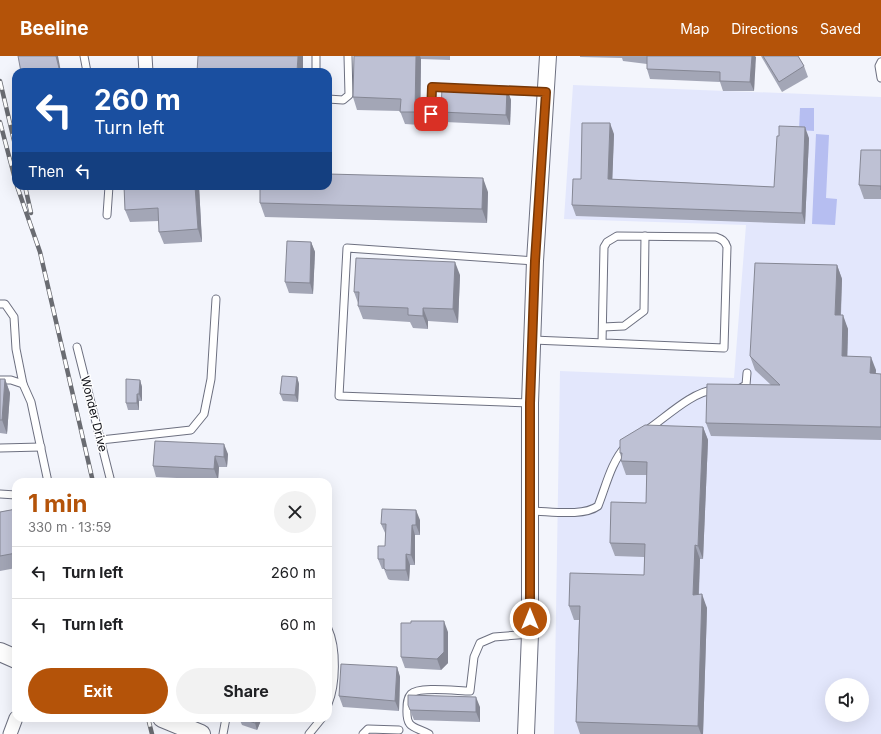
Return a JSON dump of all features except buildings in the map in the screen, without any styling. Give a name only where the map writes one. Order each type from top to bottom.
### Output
[{"type":"main road","points":[[0,652],[12,656]]},
{"type":"main road","points":[[171,722],[197,733]]},
{"type":"street","points":[[145,56],[146,68]]},
{"type":"street","points":[[526,734],[530,634],[530,403],[532,340],[535,261],[548,56]]},
{"type":"street","points":[[10,734],[14,722]]},
{"type":"lane","points":[[84,56],[86,68]]},
{"type":"lane","points":[[316,56],[316,68]]},
{"type":"lane","points":[[332,99],[343,100],[349,95],[348,56]]},
{"type":"lane","points":[[881,62],[879,66],[881,78]]},
{"type":"lane","points":[[431,114],[432,87],[454,88]]},
{"type":"lane","points":[[493,90],[546,92]]},
{"type":"lane","points":[[108,190],[108,215]]},
{"type":"lane","points":[[532,340],[602,343],[724,348],[726,243],[722,239],[716,237],[645,236],[617,236],[607,242],[604,247],[602,343]]},
{"type":"lane","points":[[603,327],[624,326],[644,312],[645,236]]},
{"type":"lane","points":[[530,403],[339,396],[347,248],[535,261]]},
{"type":"lane","points":[[101,440],[192,430],[204,414],[211,379],[216,299]]},
{"type":"lane","points":[[0,304],[5,304],[14,317],[16,349],[23,384],[31,402],[47,478]]},
{"type":"lane","name":"Wonder Drive","points":[[77,347],[110,478]]},
{"type":"lane","points":[[732,390],[742,389],[746,385],[747,373]]},
{"type":"lane","points":[[0,380],[11,380],[23,384]]},
{"type":"lane","points":[[530,511],[583,512],[592,510],[598,506],[619,453],[637,437],[695,396],[708,391],[720,390]]},
{"type":"lane","points":[[0,448],[41,447]]},
{"type":"lane","points":[[0,494],[12,495]]},
{"type":"lane","points":[[429,734],[409,725],[407,720],[407,701],[410,694],[418,690],[470,691],[474,657],[480,643],[494,637],[530,634]]},
{"type":"lane","points":[[332,644],[334,651],[332,694]]},
{"type":"lane","points":[[223,734],[225,722]]},
{"type":"lane","points":[[309,734],[319,722]]},
{"type":"lane","points":[[363,734],[368,729],[399,730]]},
{"type":"shaded area","points":[[573,85],[881,97],[881,734],[554,734],[560,371],[734,378],[746,225],[564,219]]},
{"type":"water","points":[[800,108],[814,108],[814,131],[799,130]]},
{"type":"water","points":[[816,134],[829,135],[826,198],[837,199],[835,225],[812,224]]},
{"type":"railway","points":[[0,81],[12,132]]},
{"type":"railway","points":[[0,122],[12,168]]},
{"type":"railway","points":[[18,190],[40,252],[92,478]]},
{"type":"railway","points":[[26,190],[31,213]]},
{"type":"railway","points":[[149,722],[152,734]]},
{"type":"route","points":[[431,114],[432,87],[546,92],[535,261],[530,403],[530,619]]}]
